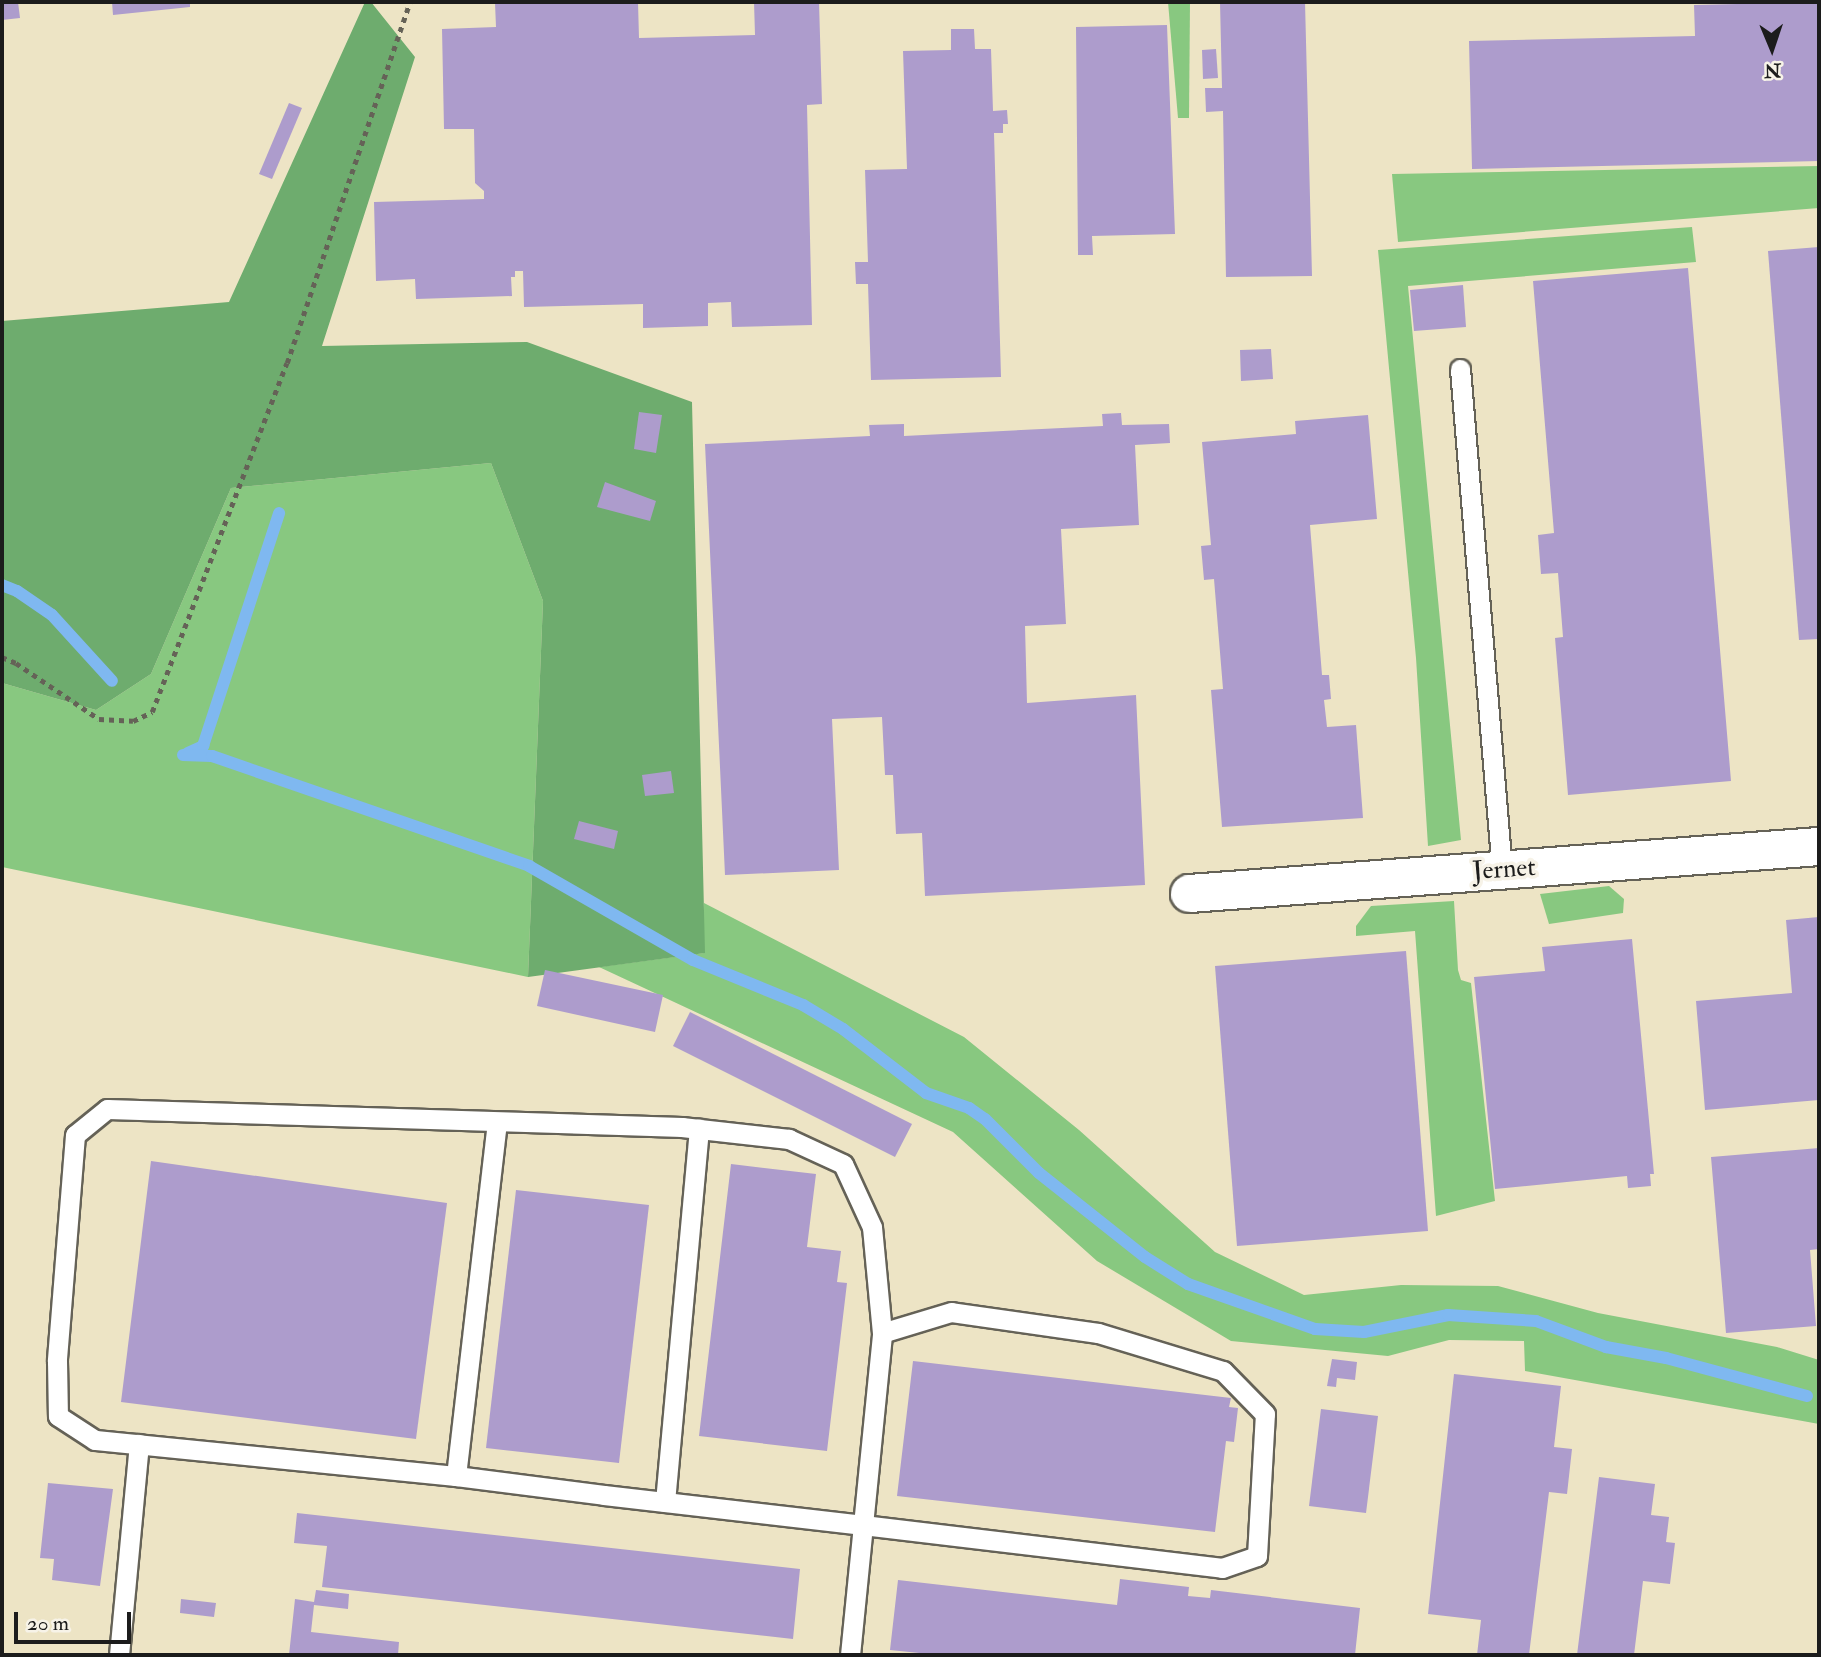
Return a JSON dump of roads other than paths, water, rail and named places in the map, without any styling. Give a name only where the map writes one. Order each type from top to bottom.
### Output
[{"type":"street","name":"Jernet","points":[[1189,893],[1819,846]]},
{"type":"lane","points":[[1460,369],[1502,870]]},
{"type":"lane","points":[[850,1655],[863,1525],[882,1332],[872,1227],[843,1164],[789,1139],[699,1129],[107,1109],[75,1135],[57,1361],[58,1416],[95,1440],[456,1476],[665,1502],[863,1525],[1222,1568],[1257,1556],[1265,1414],[1223,1371],[1098,1333],[951,1312],[882,1332]]},
{"type":"lane","points":[[456,1476],[497,1123]]},
{"type":"lane","points":[[665,1502],[699,1129]]},
{"type":"lane","points":[[119,1655],[139,1444]]},
{"type":"waterway","points":[[188,753],[203,746],[279,513]]},
{"type":"waterway","points":[[2,585],[17,591],[52,615],[112,681]]},
{"type":"waterway","points":[[183,755],[212,756],[529,866],[693,960],[803,1005],[843,1029],[926,1093],[969,1108],[985,1119],[1039,1173],[1145,1257],[1188,1284],[1315,1329],[1364,1332],[1448,1315],[1536,1321],[1606,1347],[1666,1358],[1807,1396]]}]
